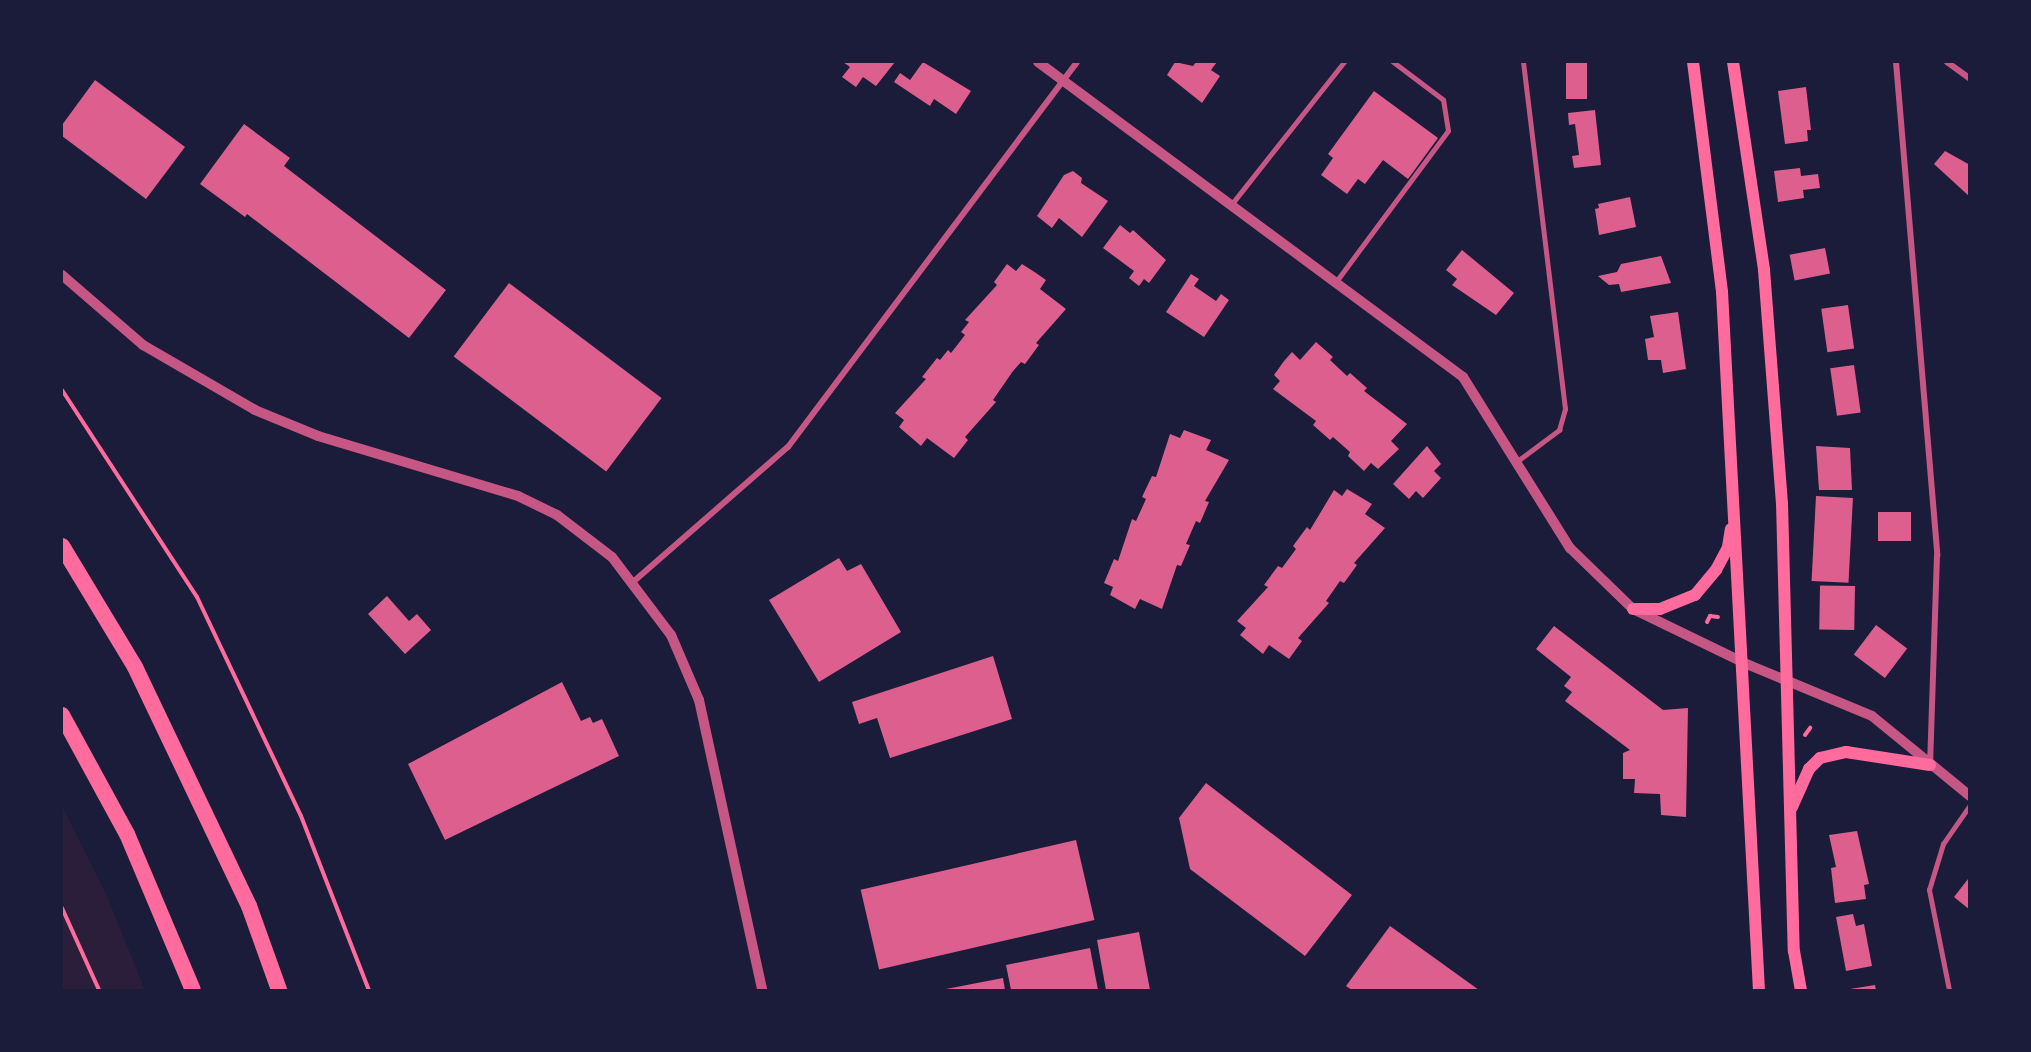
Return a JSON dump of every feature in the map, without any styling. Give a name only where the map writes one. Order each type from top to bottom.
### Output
[{"type":"highway","points":[[62,546],[135,667],[249,906],[279,990]]},
{"type":"highway","points":[[62,715],[127,834],[193,990]]},
{"type":"main road","points":[[1693,62],[1722,292],[1744,663],[1759,990]]},
{"type":"main road","points":[[1733,62],[1764,270],[1782,503],[1794,951],[1801,990]]},
{"type":"main road","points":[[1633,609],[1660,609],[1695,595],[1716,570],[1728,547],[1735,507]]},
{"type":"main road","points":[[1790,810],[1809,769],[1820,758],[1845,752],[1930,765]]},
{"type":"street","points":[[1038,62],[1463,377],[1570,548],[1633,609],[1744,663],[1872,716],[1970,796]]},
{"type":"street","points":[[633,582],[788,447],[1077,62]]},
{"type":"street","points":[[1896,62],[1937,555],[1930,765]]},
{"type":"street","points":[[1947,62],[1970,79]]},
{"type":"street","points":[[62,275],[143,345],[255,410],[318,436],[537,504],[585,534],[633,582],[670,634],[699,700],[762,990]]},
{"type":"lane","points":[[1231,205],[1344,62]]},
{"type":"lane","points":[[1335,283],[1448,131],[1443,100],[1393,62]]},
{"type":"lane","points":[[1516,462],[1559,430],[1565,408],[1523,62]]},
{"type":"lane","points":[[1948,990],[1929,890],[1943,844],[1970,805]]},
{"type":"path","points":[[62,390],[197,597],[301,816],[369,990]]},
{"type":"path","points":[[1705,609],[1710,616],[1718,617]]},
{"type":"path","points":[[1707,622],[1710,616]]},
{"type":"path","points":[[1808,735],[1813,743]]},
{"type":"path","points":[[62,908],[99,990]]},
{"type":"shaded area","points":[[62,806],[107,896],[145,990],[62,990]]},
{"type":"building","points":[[843,62],[895,62],[876,86],[863,77],[856,87],[842,77],[850,67]]},
{"type":"building","points":[[923,62],[971,91],[956,114],[934,99],[930,106],[894,82],[900,73],[910,80]]},
{"type":"building","points":[[1175,62],[1193,66],[1196,62],[1217,62],[1211,70],[1220,76],[1202,103],[1167,75]]},
{"type":"building","points":[[1566,62],[1587,62],[1587,99],[1566,99]]},
{"type":"building","points":[[95,80],[185,147],[146,199],[62,136],[62,125]]},
{"type":"building","points":[[1806,87],[1811,130],[1807,130],[1808,141],[1785,144],[1778,91]]},
{"type":"building","points":[[1374,91],[1438,138],[1408,179],[1383,160],[1365,184],[1358,179],[1347,194],[1321,175],[1333,158],[1328,154]]},
{"type":"building","points":[[1595,110],[1601,165],[1574,168],[1572,156],[1579,155],[1575,124],[1569,125],[1568,113]]},
{"type":"building","points":[[244,124],[290,158],[284,166],[446,290],[409,338],[247,214],[245,217],[200,184]]},
{"type":"building","points":[[1945,151],[1970,165],[1970,197],[1934,164]]},
{"type":"building","points":[[1800,168],[1801,176],[1818,174],[1820,188],[1803,190],[1804,198],[1778,202],[1774,171]]},
{"type":"building","points":[[1073,171],[1082,178],[1081,183],[1108,201],[1082,237],[1059,218],[1052,228],[1037,216],[1064,175]]},
{"type":"building","points":[[1630,197],[1636,227],[1599,235],[1595,209],[1599,208],[1598,204]]},
{"type":"building","points":[[1120,225],[1130,233],[1133,230],[1166,260],[1149,283],[1144,279],[1139,286],[1129,278],[1134,271],[1103,248]]},
{"type":"building","points":[[1825,248],[1830,274],[1795,280],[1790,255]]},
{"type":"building","points":[[1462,250],[1514,293],[1496,315],[1452,285],[1457,279],[1446,270]]},
{"type":"building","points":[[1661,256],[1671,283],[1621,292],[1619,284],[1609,285],[1598,276],[1617,272],[1621,264]]},
{"type":"building","points":[[1007,264],[1016,271],[1022,264],[1046,280],[1040,289],[1066,309],[1036,343],[1039,345],[1025,364],[1021,362],[1013,371],[993,400],[996,402],[965,437],[968,440],[954,458],[927,438],[921,446],[899,427],[904,420],[895,413],[926,379],[922,377],[937,358],[940,360],[948,350],[951,353],[965,335],[961,332],[969,322],[965,320],[997,285],[994,282]]},
{"type":"building","points":[[1191,274],[1199,279],[1194,286],[1216,301],[1221,294],[1229,300],[1204,337],[1166,312]]},
{"type":"building","points":[[509,283],[662,398],[606,471],[454,356]]},
{"type":"building","points":[[1848,305],[1854,349],[1827,352],[1821,309]]},
{"type":"building","points":[[1678,312],[1686,369],[1663,373],[1661,360],[1648,360],[1645,339],[1654,337],[1650,316]]},
{"type":"building","points":[[1316,342],[1333,357],[1330,360],[1347,376],[1350,373],[1367,388],[1364,391],[1407,424],[1391,441],[1399,449],[1378,469],[1371,463],[1364,471],[1348,456],[1350,452],[1333,437],[1330,440],[1313,425],[1316,421],[1273,389],[1280,381],[1274,375],[1292,352],[1300,360]]},
{"type":"building","points":[[1854,365],[1861,413],[1837,416],[1830,368]]},
{"type":"building","points":[[1184,430],[1211,440],[1206,450],[1229,460],[1205,501],[1209,502],[1200,523],[1196,521],[1186,544],[1190,545],[1181,566],[1177,565],[1162,609],[1140,599],[1135,609],[1110,595],[1113,587],[1104,583],[1114,559],[1118,561],[1132,519],[1136,521],[1146,499],[1142,497],[1152,476],[1156,477],[1170,434],[1180,438]]},
{"type":"building","points":[[1427,446],[1441,464],[1434,471],[1441,478],[1423,498],[1416,491],[1409,499],[1393,484]]},
{"type":"building","points":[[1816,446],[1850,448],[1852,490],[1819,490]]},
{"type":"building","points":[[1347,489],[1372,504],[1365,514],[1385,528],[1354,563],[1357,565],[1344,583],[1340,581],[1326,601],[1329,603],[1298,638],[1302,641],[1289,659],[1269,645],[1263,654],[1240,635],[1246,628],[1237,621],[1268,587],[1264,585],[1278,566],[1282,568],[1296,549],[1293,546],[1307,527],[1310,530],[1334,490],[1342,496]]},
{"type":"building","points":[[1816,496],[1853,498],[1849,583],[1812,581]]},
{"type":"building","points":[[1878,512],[1911,512],[1911,541],[1878,541]]},
{"type":"building","points":[[839,558],[847,571],[861,564],[901,632],[819,682],[769,600]]},
{"type":"building","points":[[1820,585],[1855,586],[1854,630],[1819,629]]},
{"type":"building","points":[[387,596],[409,621],[417,614],[431,630],[405,654],[368,614]]},
{"type":"building","points":[[1876,625],[1907,648],[1885,678],[1854,655]]},
{"type":"building","points":[[1554,626],[1663,710],[1688,708],[1686,817],[1661,815],[1660,794],[1634,793],[1635,779],[1623,779],[1623,753],[1630,750],[1565,701],[1572,692],[1564,686],[1571,677],[1536,649]]},
{"type":"building","points":[[993,656],[1012,719],[890,758],[877,718],[859,724],[852,702]]},
{"type":"building","points":[[562,682],[581,721],[590,717],[593,723],[602,719],[619,756],[445,840],[408,764]]},
{"type":"building","points":[[1206,783],[1352,895],[1305,956],[1190,869],[1179,818]]},
{"type":"building","points":[[1857,831],[1869,884],[1864,885],[1866,899],[1835,903],[1831,868],[1836,867],[1829,835]]},
{"type":"building","points":[[1076,840],[1094,920],[879,970],[861,890]]},
{"type":"building","points":[[1968,879],[1970,880],[1970,910],[1954,897]]},
{"type":"building","points":[[1853,914],[1856,926],[1864,924],[1872,966],[1846,971],[1836,917]]},
{"type":"building","points":[[1390,926],[1479,990],[1352,990],[1346,986]]},
{"type":"building","points":[[1139,932],[1150,990],[1106,990],[1097,940]]},
{"type":"building","points":[[1090,948],[1098,990],[1011,990],[1006,965]]},
{"type":"building","points":[[1003,978],[1005,990],[946,990],[946,989]]},
{"type":"building","points":[[1875,985],[1876,990],[1850,990],[1850,989]]}]
